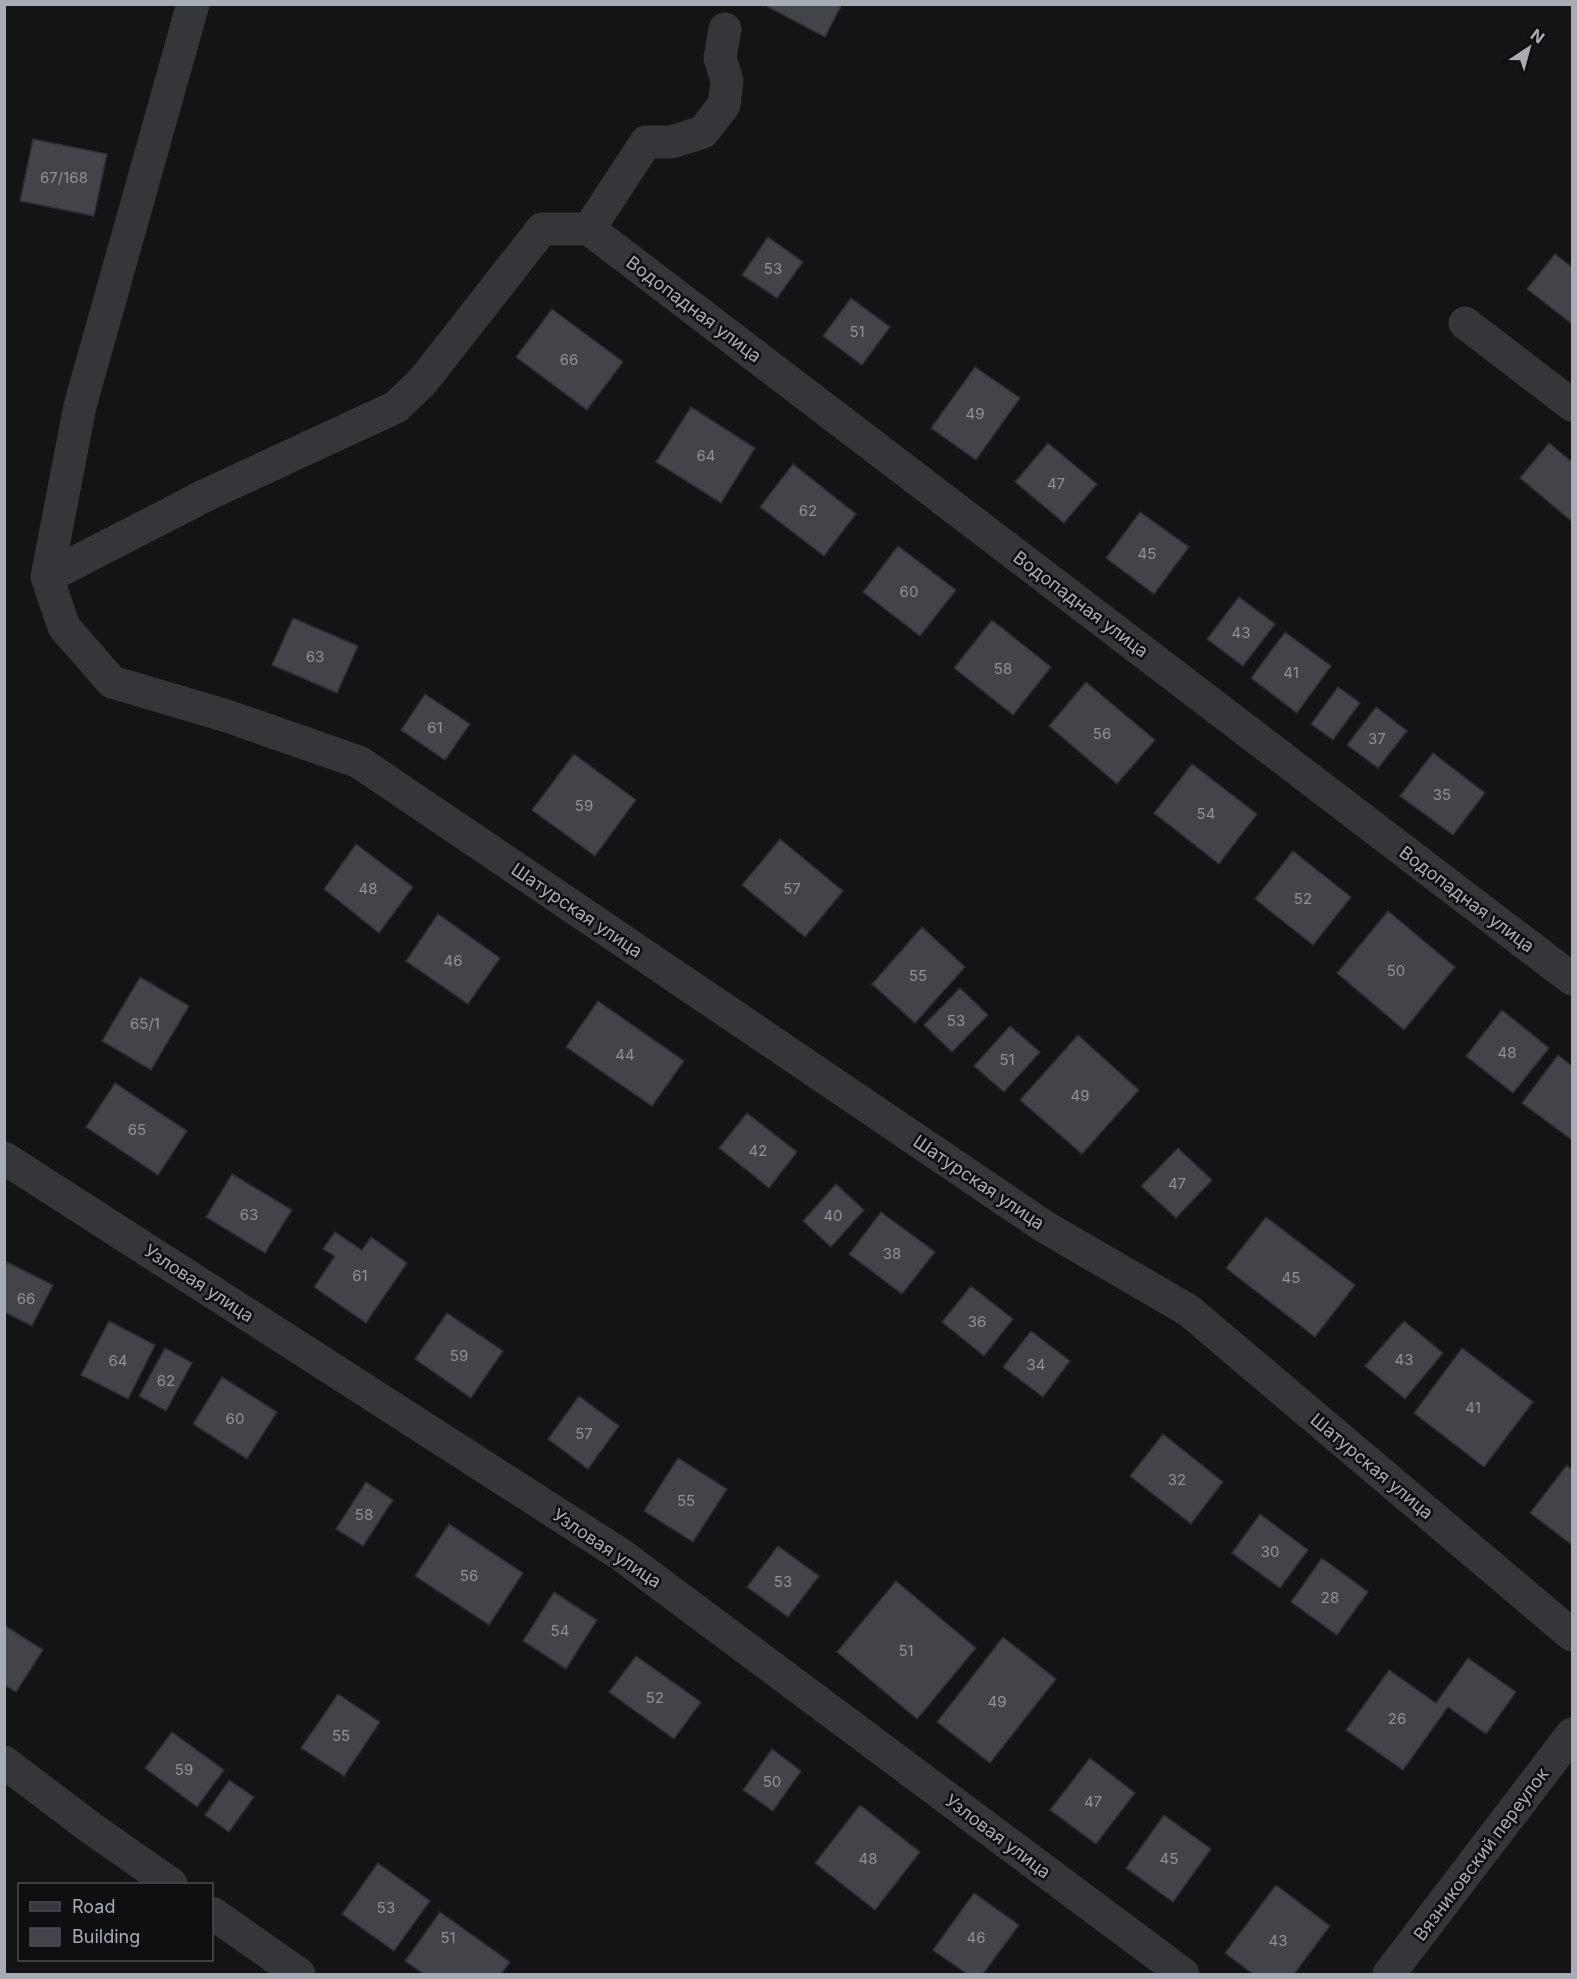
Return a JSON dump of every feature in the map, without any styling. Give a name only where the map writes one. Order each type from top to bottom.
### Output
[{"type":"street","points":[[47,577],[80,406],[193,4]]},
{"type":"street","points":[[47,577],[206,495],[396,407],[423,381],[542,230],[589,229],[646,142],[672,142],[703,132],[724,105],[727,81],[720,58],[725,28]]},
{"type":"street","name":"Водопадная улица","points":[[589,229],[1572,979]]},
{"type":"street","points":[[1465,323],[1572,405]]},
{"type":"street","name":"Шатурская улица","points":[[47,577],[64,627],[112,682],[227,716],[359,762],[1045,1227],[1188,1310],[1572,1635]]},
{"type":"street","name":"Узловая улица","points":[[4,1158],[620,1554],[1183,1974]]},
{"type":"street","name":"Вязниковский переулок","points":[[1389,1974],[1572,1734]]},
{"type":"street","points":[[4,1762],[91,1828],[170,1883]]},
{"type":"street","points":[[213,1914],[299,1974]]},
{"type":"building","points":[[762,4],[842,4],[825,37]]},
{"type":"building","points":[[33,139],[107,154],[94,216],[20,201]]},
{"type":"building","points":[[768,237],[803,262],[777,298],[742,275]]},
{"type":"building","points":[[1555,254],[1572,267],[1572,324],[1527,289]]},
{"type":"building","points":[[851,298],[890,327],[862,365],[823,336]]},
{"type":"building","points":[[552,309],[623,362],[587,410],[516,357]]},
{"type":"building","points":[[975,367],[1020,398],[976,460],[931,428]]},
{"type":"building","points":[[691,407],[755,448],[721,503],[656,462]]},
{"type":"building","points":[[1048,443],[1097,484],[1064,523],[1015,482]]},
{"type":"building","points":[[1549,443],[1572,462],[1572,517],[1570,520],[1520,478]]},
{"type":"building","points":[[793,464],[856,514],[824,556],[760,507]]},
{"type":"building","points":[[1140,512],[1189,547],[1154,594],[1106,558]]},
{"type":"building","points":[[898,546],[956,590],[920,636],[863,592]]},
{"type":"building","points":[[1239,597],[1275,624],[1243,666],[1207,639]]},
{"type":"building","points":[[293,618],[358,646],[337,693],[272,665]]},
{"type":"building","points":[[992,620],[1051,667],[1013,715],[954,668]]},
{"type":"building","points":[[1285,632],[1331,666],[1297,713],[1251,678]]},
{"type":"building","points":[[1086,682],[1155,740],[1117,784],[1049,726]]},
{"type":"building","points":[[1338,687],[1360,703],[1333,740],[1311,724]]},
{"type":"building","points":[[425,694],[470,724],[445,760],[401,730]]},
{"type":"building","points":[[1376,707],[1407,731],[1378,768],[1347,745]]},
{"type":"building","points":[[1433,753],[1485,793],[1453,835],[1400,796]]},
{"type":"building","points":[[574,754],[636,800],[595,856],[532,810]]},
{"type":"building","points":[[1192,764],[1257,814],[1219,864],[1154,813]]},
{"type":"building","points":[[780,839],[843,891],[805,937],[742,885]]},
{"type":"building","points":[[356,844],[413,887],[379,933],[324,889]]},
{"type":"building","points":[[1293,851],[1351,897],[1313,945],[1255,899]]},
{"type":"building","points":[[1388,911],[1455,967],[1404,1030],[1337,973]]},
{"type":"building","points":[[438,914],[500,958],[468,1004],[406,961]]},
{"type":"building","points":[[922,927],[965,967],[915,1023],[872,984]]},
{"type":"building","points":[[140,977],[189,1006],[151,1070],[102,1041]]},
{"type":"building","points":[[960,988],[988,1015],[952,1052],[924,1025]]},
{"type":"building","points":[[598,1001],[684,1061],[652,1106],[566,1047]]},
{"type":"building","points":[[1502,1010],[1549,1048],[1513,1093],[1466,1056]]},
{"type":"building","points":[[1010,1026],[1040,1052],[1004,1092],[974,1066]]},
{"type":"building","points":[[1078,1035],[1139,1090],[1082,1154],[1020,1100]]},
{"type":"building","points":[[1558,1055],[1572,1066],[1572,1140],[1522,1103]]},
{"type":"building","points":[[115,1083],[187,1131],[158,1175],[86,1127]]},
{"type":"building","points":[[747,1113],[797,1152],[769,1188],[719,1148]]},
{"type":"building","points":[[1178,1148],[1212,1180],[1176,1218],[1141,1186]]},
{"type":"building","points":[[232,1174],[292,1210],[265,1253],[206,1217]]},
{"type":"building","points":[[836,1184],[864,1210],[831,1247],[803,1221]]},
{"type":"building","points":[[881,1212],[935,1252],[902,1294],[849,1254]]},
{"type":"building","points":[[1266,1217],[1355,1285],[1315,1337],[1226,1268]]},
{"type":"building","points":[[335,1232],[362,1250],[371,1237],[407,1263],[366,1323],[314,1287],[335,1256],[323,1249]]},
{"type":"building","points":[[7,1262],[53,1285],[32,1326],[4,1312],[4,1267]]},
{"type":"building","points":[[971,1286],[1013,1319],[984,1356],[942,1322]]},
{"type":"building","points":[[447,1313],[503,1351],[471,1398],[415,1359]]},
{"type":"building","points":[[109,1321],[155,1345],[128,1399],[81,1375]]},
{"type":"building","points":[[1404,1321],[1443,1353],[1405,1399],[1365,1366]]},
{"type":"building","points":[[1031,1331],[1070,1361],[1043,1397],[1003,1367]]},
{"type":"building","points":[[165,1348],[192,1363],[166,1411],[139,1396]]},
{"type":"building","points":[[1462,1348],[1533,1402],[1484,1467],[1414,1413]]},
{"type":"building","points":[[222,1377],[277,1412],[247,1459],[193,1424]]},
{"type":"building","points":[[579,1396],[619,1426],[588,1469],[548,1439]]},
{"type":"building","points":[[1163,1434],[1223,1482],[1191,1524],[1130,1476]]},
{"type":"building","points":[[678,1458],[727,1489],[693,1542],[644,1511]]},
{"type":"building","points":[[1567,1465],[1572,1470],[1572,1545],[1530,1513]]},
{"type":"building","points":[[366,1482],[393,1500],[363,1546],[336,1529]]},
{"type":"building","points":[[1260,1514],[1308,1550],[1280,1588],[1232,1553]]},
{"type":"building","points":[[449,1524],[523,1573],[489,1625],[415,1576]]},
{"type":"building","points":[[778,1546],[819,1576],[788,1617],[747,1587]]},
{"type":"building","points":[[1322,1558],[1368,1592],[1337,1635],[1291,1602]]},
{"type":"building","points":[[896,1581],[976,1648],[917,1719],[837,1652]]},
{"type":"building","points":[[554,1592],[597,1620],[566,1669],[523,1641]]},
{"type":"building","points":[[4,1625],[43,1650],[16,1692],[4,1685]]},
{"type":"building","points":[[1003,1637],[1056,1679],[990,1763],[937,1722]]},
{"type":"building","points":[[636,1656],[701,1702],[674,1739],[609,1692]]},
{"type":"building","points":[[1468,1658],[1516,1692],[1486,1734],[1448,1707],[1403,1770],[1346,1730],[1389,1670],[1436,1703]]},
{"type":"building","points":[[338,1694],[380,1722],[344,1776],[301,1748]]},
{"type":"building","points":[[172,1732],[224,1770],[197,1807],[145,1768]]},
{"type":"building","points":[[772,1749],[801,1771],[773,1811],[743,1790]]},
{"type":"building","points":[[1090,1758],[1135,1793],[1096,1844],[1050,1810]]},
{"type":"building","points":[[229,1780],[254,1797],[229,1832],[205,1815]]},
{"type":"building","points":[[860,1805],[920,1852],[875,1910],[815,1863]]},
{"type":"building","points":[[1164,1815],[1211,1849],[1173,1902],[1126,1868]]},
{"type":"building","points":[[378,1863],[430,1901],[394,1951],[342,1914]]},
{"type":"building","points":[[1276,1885],[1330,1926],[1294,1974],[1253,1974],[1225,1953]]},
{"type":"building","points":[[974,1893],[1019,1925],[983,1974],[967,1974],[933,1950]]},
{"type":"building","points":[[440,1912],[510,1962],[501,1974],[424,1974],[405,1961]]}]
